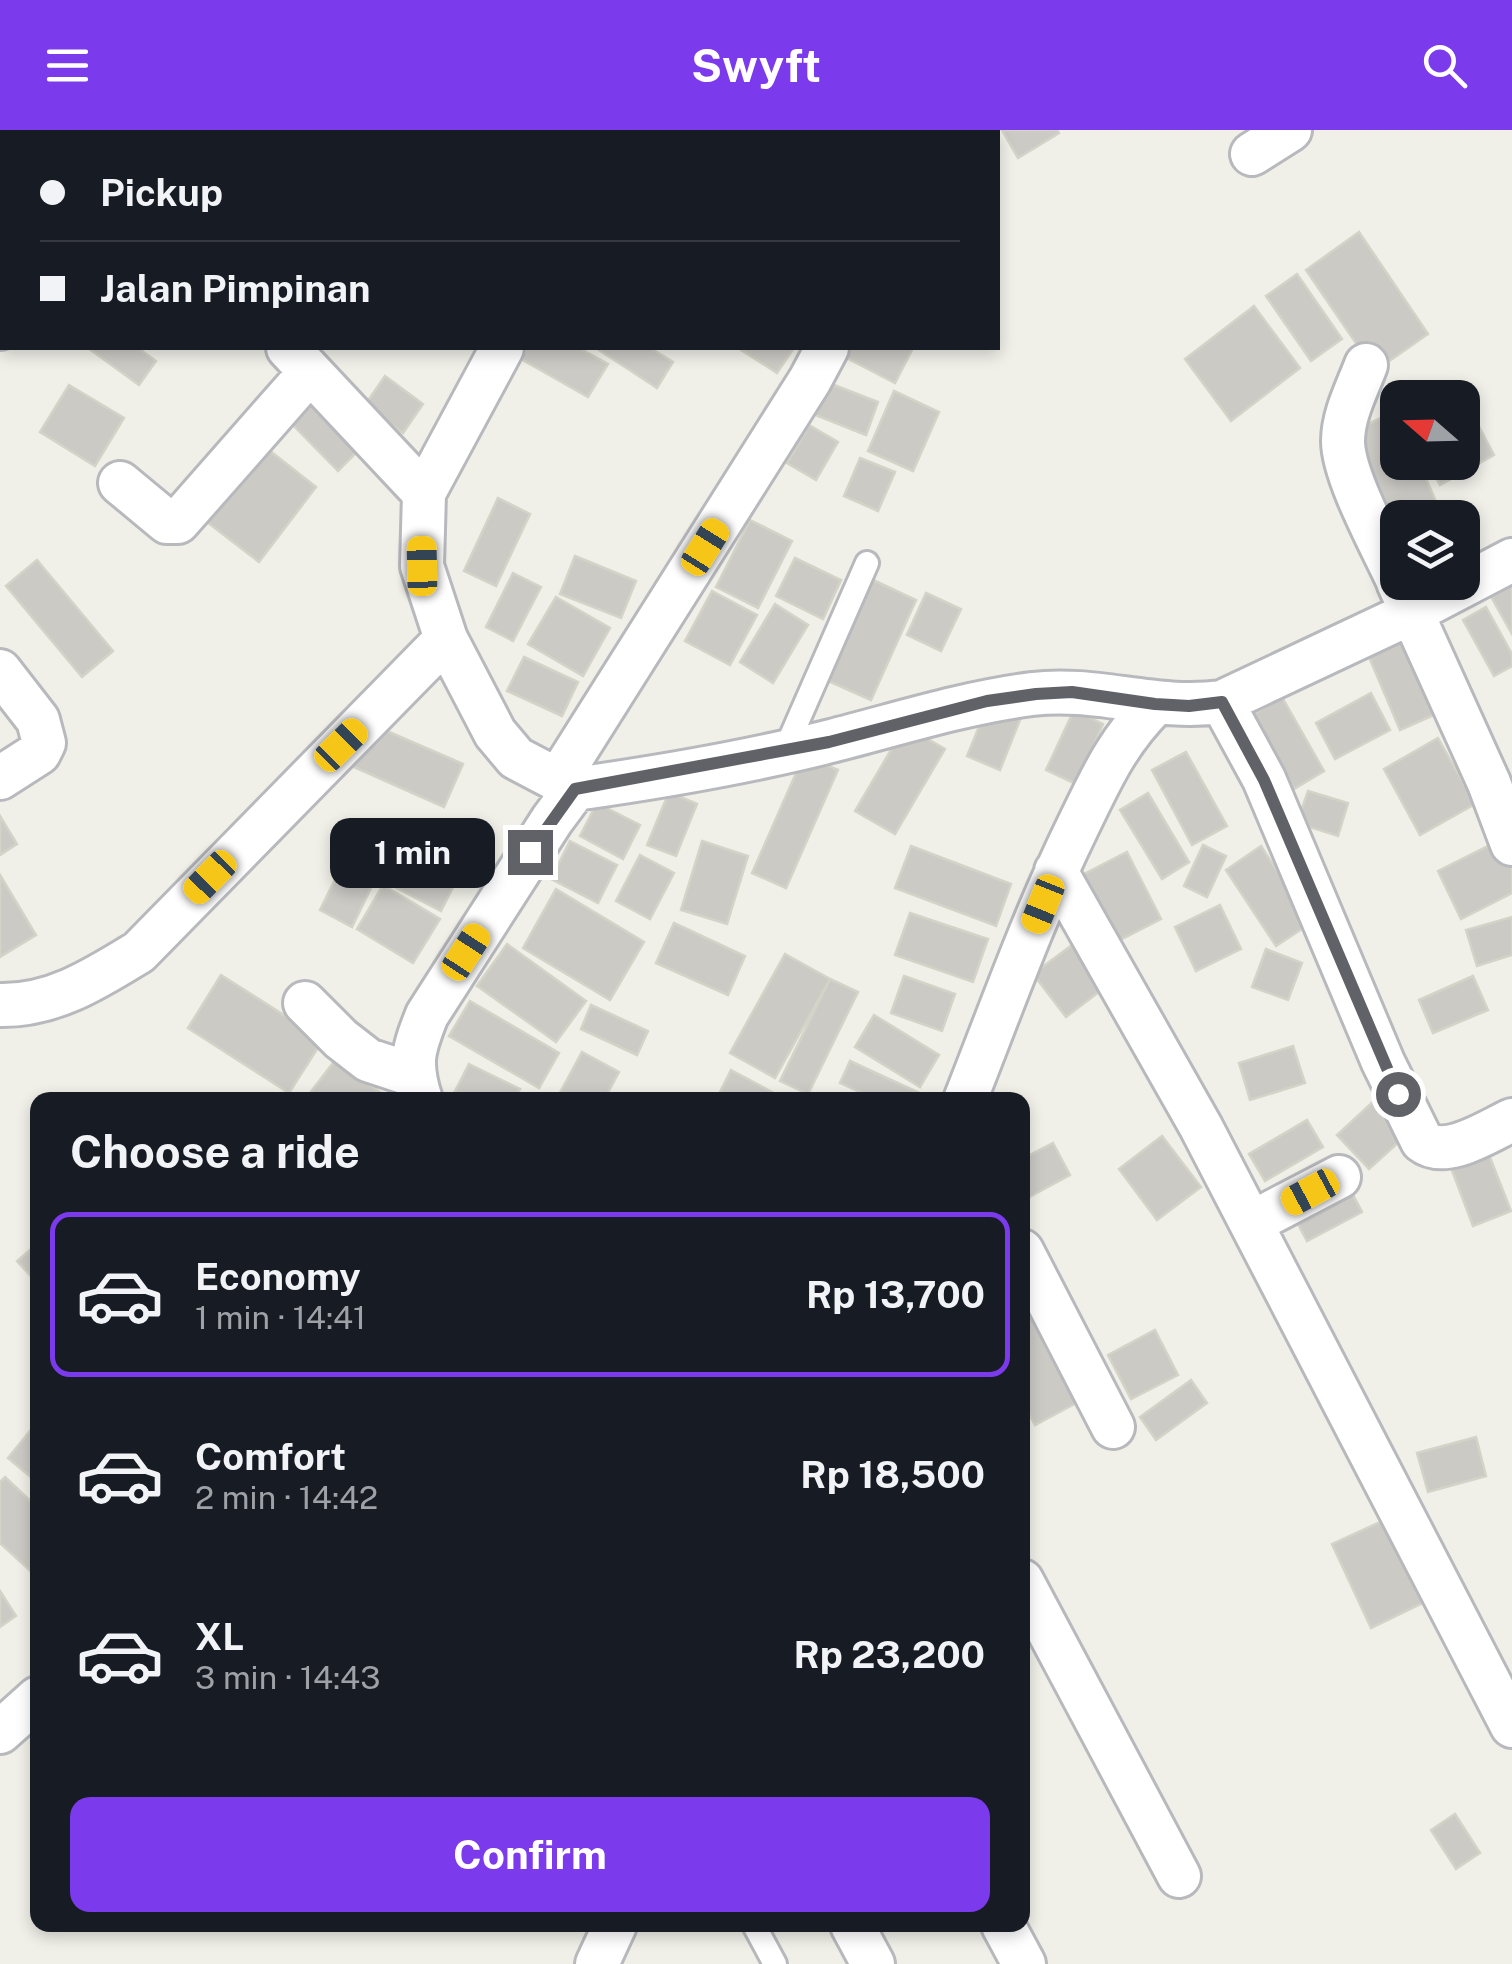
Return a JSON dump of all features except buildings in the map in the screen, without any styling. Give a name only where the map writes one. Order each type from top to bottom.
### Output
[{"type":"street","points":[[1252,154],[1290,130]]},
{"type":"street","points":[[501,350],[424,493],[422,566],[446,639],[494,733],[516,758],[566,785],[785,750],[987,701],[1036,694],[1072,692],[1189,706],[1222,702],[1389,600]]},
{"type":"street","points":[[417,1088],[414,1050],[427,1015],[552,820],[566,785],[826,350]]},
{"type":"street","points":[[120,483],[166,522],[178,522],[299,360],[424,493]]},
{"type":"street","points":[[1366,365],[1349,409],[1342,443],[1355,486],[1380,542]]},
{"type":"street","points":[[1480,569],[1512,560]]},
{"type":"street","points":[[1406,600],[1489,783],[1512,844]]},
{"type":"street","points":[[0,1005],[25,1006],[56,997],[94,980],[139,952],[446,639]]},
{"type":"street","points":[[0,672],[38,720],[44,743],[39,753],[0,778]]},
{"type":"street","points":[[1222,702],[1264,780],[1376,1045],[1422,1141],[1429,1147],[1442,1148],[1512,1120]]},
{"type":"street","points":[[968,1092],[1056,871],[1110,760],[1128,731],[1155,704]]},
{"type":"street","points":[[1056,871],[1251,1223],[1512,1726]]},
{"type":"street","points":[[305,1004],[368,1060],[417,1088]]},
{"type":"street","points":[[1251,1223],[1339,1178]]},
{"type":"street","points":[[1030,1266],[1113,1427]]},
{"type":"street","points":[[1030,1596],[1179,1876]]},
{"type":"street","points":[[0,1732],[30,1705]]},
{"type":"street","points":[[597,1964],[612,1932]]},
{"type":"street","points":[[856,1932],[873,1964]]},
{"type":"street","points":[[1007,1932],[1024,1964]]},
{"type":"lane","points":[[785,750],[867,563]]},
{"type":"lane","points":[[758,1932],[775,1964]]},
{"type":"route","points":[[530,852],[575,789],[829,742],[987,701],[1036,694],[1072,692],[1189,706],[1222,702],[1264,780],[1398,1094]]}]
